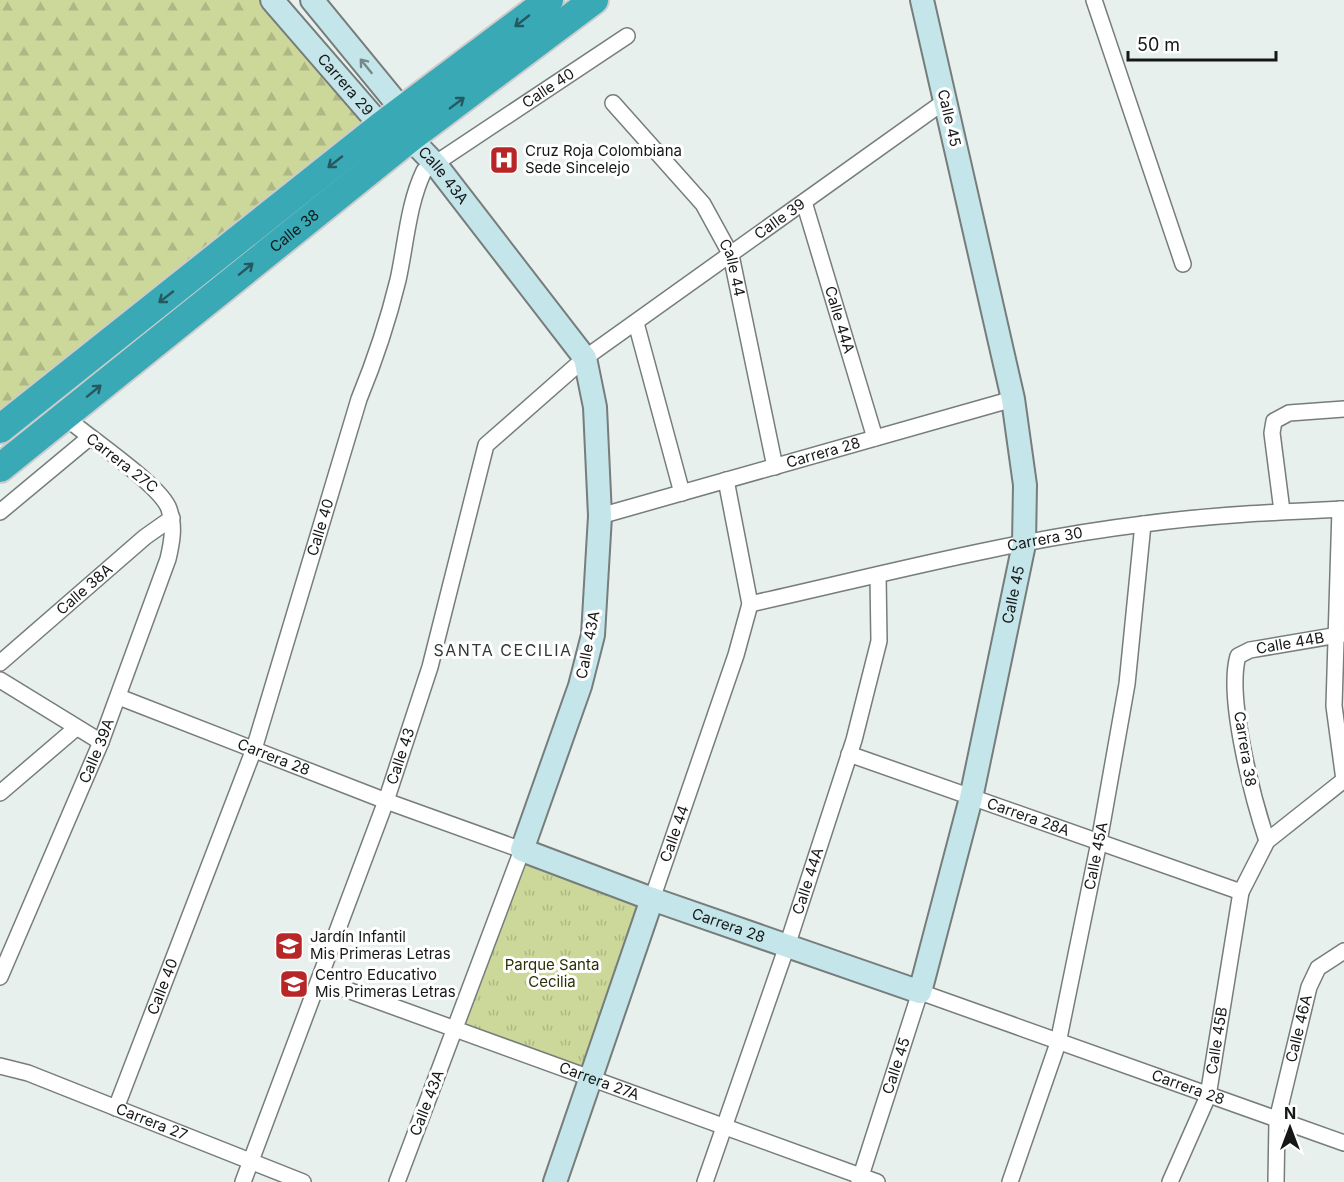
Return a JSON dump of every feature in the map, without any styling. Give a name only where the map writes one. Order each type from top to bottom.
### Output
[{"type":"highway","name":"Calle 38","points":[[0,429],[392,119],[549,0]]},
{"type":"highway","name":"Calle 38","points":[[0,468],[410,138],[594,0]]},
{"type":"street","name":"Carrera 29","points":[[272,0],[410,138]]},
{"type":"street","name":"Carrera 29","points":[[312,0],[392,119]]},
{"type":"street","points":[[1094,0],[1184,264]]},
{"type":"street","name":"Calle 45","points":[[860,1179],[920,992],[971,798],[1024,544],[1025,485],[1013,399],[945,101],[926,1]]},
{"type":"street","name":"Calle 40","points":[[116,1108],[254,749],[359,399],[381,345],[418,183],[424,171],[627,36]]},
{"type":"street","name":"Calle 39","points":[[585,358],[945,101]]},
{"type":"street","name":"Calle 44","points":[[613,103],[703,204],[731,255],[774,467]]},
{"type":"street","name":"Calle 43A","points":[[397,1182],[522,850],[580,686],[593,635],[600,516],[595,407],[585,358],[436,165],[410,138]]},
{"type":"street","name":"Calle 44A","points":[[804,202],[874,438]]},
{"type":"street","points":[[636,323],[682,493]]},
{"type":"street","name":"Calle 43","points":[[243,1182],[386,801],[430,667],[486,445],[585,358]]},
{"type":"street","name":"Carrera 28","points":[[600,516],[1013,399]]},
{"type":"street","points":[[1282,511],[1272,433],[1274,421],[1289,414],[1344,409]]},
{"type":"street","name":"Carrera 27C","points":[[63,415],[89,438],[158,490],[165,499],[172,518]]},
{"type":"street","points":[[0,512],[89,438]]},
{"type":"street","name":"Calle 44","points":[[555,1182],[736,655],[750,604],[726,480]]},
{"type":"street","points":[[1241,892],[1267,841],[1344,780],[1334,706],[1340,635],[1342,509]]},
{"type":"street","name":"Carrera 30","points":[[750,604],[1024,544],[1143,524],[1282,511],[1342,509]]},
{"type":"street","name":"Calle 38A","points":[[0,663],[145,537],[172,518]]},
{"type":"street","name":"Calle 39A","points":[[0,977],[102,742],[119,697],[168,559],[173,536],[172,518]]},
{"type":"street","name":"Calle 45A","points":[[1010,1182],[1058,1043],[1099,842],[1127,684],[1143,524]]},
{"type":"street","name":"Calle 44A","points":[[705,1182],[787,946],[849,754],[879,641],[878,575]]},
{"type":"street","name":"Calle 44B","points":[[1238,656],[1250,650],[1340,635]]},
{"type":"street","name":"Carrera 38","points":[[1238,656],[1233,672],[1246,769],[1267,841]]},
{"type":"street","points":[[0,680],[75,728],[102,742]]},
{"type":"street","name":"Carrera 28","points":[[119,697],[386,801],[652,899],[1344,1143]]},
{"type":"street","points":[[0,793],[75,728]]},
{"type":"street","name":"Carrera 28A","points":[[849,754],[1241,892]]},
{"type":"street","name":"Calle 45B","points":[[1170,1182],[1208,1096],[1241,892]]},
{"type":"street","name":"Calle 46A","points":[[1277,1120],[1309,987],[1318,968],[1344,951]]},
{"type":"street","name":"Carrera 27A","points":[[320,980],[456,1028],[860,1179],[877,1182]]},
{"type":"street","name":"Carrera 27","points":[[0,1066],[28,1073],[303,1182]]},
{"type":"street","points":[[1276,1182],[1277,1120]]},
{"type":"green space","points":[[0,0],[272,0],[381,126],[0,429]]},
{"type":"green space","name":"Parque Santa Cecilia","points":[[522,850],[652,899],[591,1079],[456,1028]]},
{"type":"place","name":"Cruz Roja Colombiana Sede Sincelejo","points":[[504,160]]},
{"type":"place","name":"Jardín Infantil Mis Primeras Letras","points":[[289,946]]},
{"type":"place","name":"Centro Educativo Mis Primeras Letras","points":[[294,984]]},
{"type":"district","name":"SANTA CECILIA","points":[[503,650]]}]
